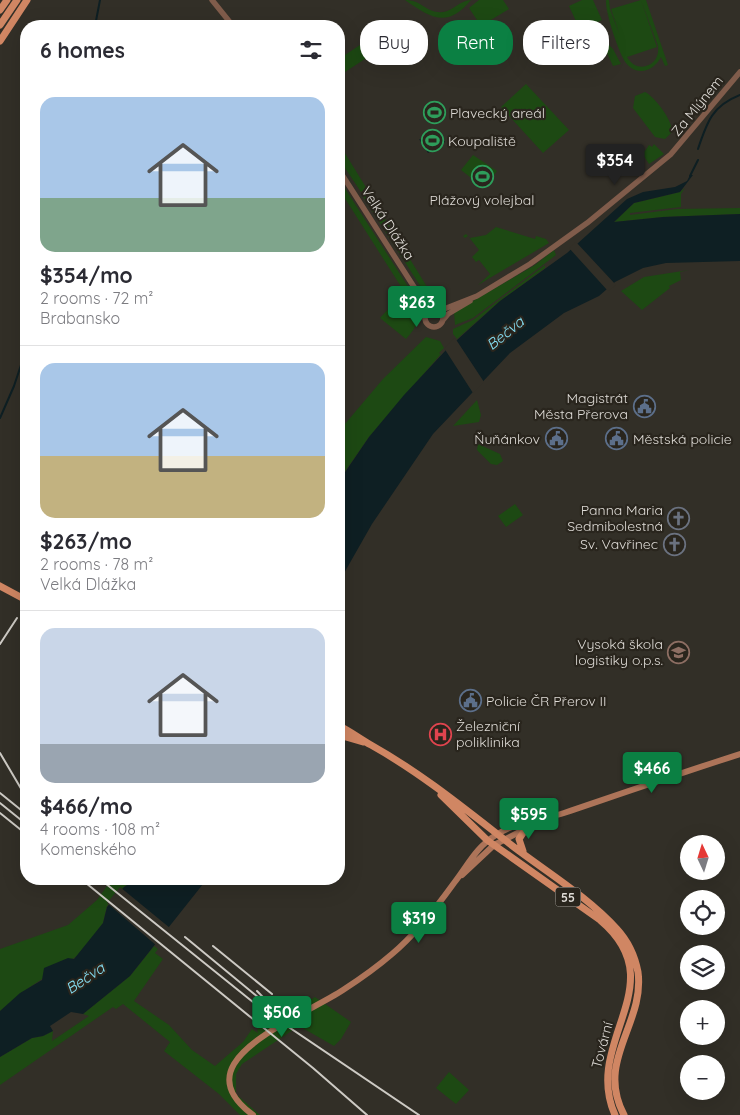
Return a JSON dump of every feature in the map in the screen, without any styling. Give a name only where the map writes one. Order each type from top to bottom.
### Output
[{"type":"main road","points":[[0,10],[7,0]]},
{"type":"main road","points":[[0,25],[17,0]]},
{"type":"main road","points":[[0,41],[27,0]]},
{"type":"main road","points":[[0,586],[20,597]]},
{"type":"main road","name":"55","points":[[345,729],[407,765],[607,919],[626,941],[633,954],[638,975],[638,989],[629,1012]]},
{"type":"main road","name":"55","points":[[345,737],[371,744]]},
{"type":"main road","points":[[253,1115],[239,1104],[231,1092],[230,1076],[236,1062],[276,1029],[343,990],[391,955],[424,923],[471,858],[487,840],[497,834],[740,754]]},
{"type":"main road","name":"55","points":[[430,784],[487,840],[594,916],[615,935],[627,954],[630,968],[629,1012]]},
{"type":"main road","points":[[456,881],[494,845],[545,819]]},
{"type":"main road","points":[[525,830],[520,835],[519,844],[528,857]]},
{"type":"main road","name":"Tovární","points":[[615,1115],[607,1088],[607,1066],[629,1012]]},
{"type":"main road","name":"Tovární","points":[[624,1115],[616,1094],[615,1068],[629,1012]]},
{"type":"street","points":[[212,0],[228,20]]},
{"type":"street","name":"Za Mlýnem","points":[[476,296],[530,264],[568,236],[681,145],[740,72]]},
{"type":"street","name":"Velká Dlážka","points":[[345,179],[416,290],[424,309],[425,317]]},
{"type":"street","name":"Velká Dlážka","points":[[416,290],[436,309]]},
{"type":"street","points":[[476,296],[448,314],[439,326],[432,327],[426,323],[425,317],[429,310],[444,309],[476,296]]},
{"type":"street","points":[[436,309],[442,313],[443,320]]},
{"type":"green space","points":[[405,0],[415,2],[430,10],[443,12],[471,0],[454,15],[439,18],[423,12]]},
{"type":"green space","points":[[479,0],[503,0],[509,9],[491,20],[477,20],[469,8]]},
{"type":"green space","points":[[582,0],[593,0],[602,20],[575,20],[569,6]]},
{"type":"green space","points":[[606,0],[609,0],[610,9],[620,36],[611,9],[641,0],[646,0],[668,65],[665,66],[661,57],[650,69],[640,71],[635,70],[626,63],[613,33]],"holes":[[[641,0],[658,46],[656,59],[647,66],[642,67],[631,63],[627,57],[657,47]]]},
{"type":"green space","points":[[360,45],[360,62],[345,72],[345,55]]},
{"type":"green space","points":[[609,45],[621,64],[613,66],[609,57]]},
{"type":"green space","points":[[526,84],[569,130],[543,153],[501,107]]},
{"type":"green space","points":[[645,92],[658,104],[670,122],[672,132],[665,139],[655,137],[633,108],[635,96]]},
{"type":"green space","points":[[636,144],[645,151],[649,145],[652,147],[654,144],[664,154],[649,164]]},
{"type":"green space","points":[[345,153],[367,189],[361,192],[345,168]]},
{"type":"green space","name":"Plážový volejbal","points":[[473,155],[497,171],[484,188],[461,170]]},
{"type":"green space","points":[[345,188],[418,302],[412,304],[345,198]]},
{"type":"green space","points":[[685,188],[681,194],[681,207],[630,213],[630,215],[677,209],[740,208],[740,214],[663,217],[614,222],[634,203],[680,192]]},
{"type":"green space","points":[[368,191],[430,293],[426,295],[362,195]]},
{"type":"green space","points":[[496,227],[535,239],[536,236],[546,239],[549,243],[478,285],[490,274],[479,260],[476,262],[472,257],[479,250],[468,236],[470,238],[486,235]]},
{"type":"green space","points":[[554,250],[556,255],[473,318],[455,325],[454,312],[535,265]]},
{"type":"green space","points":[[545,265],[545,268],[500,301],[457,339],[453,334],[453,329],[473,320]]},
{"type":"green space","points":[[689,270],[680,272],[681,280],[669,286],[670,288],[642,310],[621,291],[644,277]]},
{"type":"green space","points":[[408,305],[416,319],[416,323],[406,339],[380,318],[390,307]]},
{"type":"green space","points":[[426,337],[440,341],[444,348],[439,353],[441,354],[369,437],[345,471],[345,424],[383,379]]},
{"type":"green space","points":[[477,400],[481,415],[479,422],[453,426]]},
{"type":"green space","points":[[478,444],[500,454],[503,461],[497,465],[491,464],[477,450]]},
{"type":"green space","points":[[515,504],[523,515],[506,527],[498,516]]},
{"type":"green space","points":[[108,885],[127,885],[107,906],[103,923],[80,954],[30,987],[0,1011],[0,949],[68,925],[97,900]]},
{"type":"green space","points":[[154,946],[158,949],[155,953],[163,959],[134,1001],[169,1025],[192,1050],[215,1066],[243,1042],[252,1029],[258,1033],[257,1030],[281,1011],[272,1005],[279,996],[294,1009],[315,997],[351,1022],[341,1039],[334,1046],[299,1026],[242,1064],[236,1074],[236,1094],[260,1115],[240,1115],[219,1094],[164,1051],[170,1042],[123,1004],[116,1009],[113,1007],[0,1085],[0,1057],[32,1038],[43,1036],[53,1031],[52,1041],[89,1016],[83,1014],[130,976]]},
{"type":"green space","points":[[449,1072],[469,1090],[456,1104],[436,1088]]},
{"type":"water","name":"Koupaliště","points":[[438,130],[445,142],[428,153],[419,139],[422,140]]},
{"type":"water","name":"Bečva","points":[[690,175],[693,175],[680,192],[634,203],[614,222],[663,217],[740,214],[740,261],[666,263],[643,268],[615,282],[599,296],[564,313],[510,353],[433,434],[372,524],[345,571],[345,472],[369,437],[404,395],[446,350],[500,301],[567,253],[627,199],[643,192],[675,187],[687,181]]},
{"type":"water","name":"Bečva","points":[[127,885],[202,885],[130,976],[83,1014],[71,1012],[50,1026],[53,1031],[43,1036],[32,1038],[0,1057],[0,1011],[20,993],[42,980],[44,968],[68,958],[74,959],[103,923],[107,907]]},
{"type":"pier","points":[[576,242],[616,285],[608,291],[569,248]]},
{"type":"pier","points":[[455,338],[484,382],[473,393],[444,348]]},
{"type":"pier","points":[[120,887],[170,928],[173,927],[157,946],[107,903]]},
{"type":"waterway","points":[[96,20],[100,0]]},
{"type":"waterway","points":[[698,149],[704,131],[712,116],[723,104],[740,95]]},
{"type":"waterway","points":[[690,176],[698,160]]},
{"type":"waterway","points":[[0,418],[20,368]]},
{"type":"railway","points":[[0,644],[17,618]]},
{"type":"railway","points":[[0,753],[20,787]]},
{"type":"railway","points":[[0,793],[20,809]]},
{"type":"railway","points":[[0,803],[20,819]]},
{"type":"railway","points":[[0,813],[20,829]]},
{"type":"railway","points":[[88,885],[313,1068],[367,1115]]},
{"type":"railway","points":[[107,885],[259,1007],[419,1115]]},
{"type":"railway","points":[[185,937],[259,998]]},
{"type":"railway","points":[[213,946],[272,994]]},
{"type":"railway","points":[[257,991],[283,1018]]},
{"type":"place","name":"Plavecký areál","points":[[434,113]]},
{"type":"place","name":"Koupaliště","points":[[432,141]]},
{"type":"place","name":"Plážový volejbal","points":[[482,177]]},
{"type":"place","name":"Magistrát Města Přerova","points":[[644,406]]},
{"type":"place","name":"Ňuňánkov","points":[[556,439]]},
{"type":"place","name":"Městská policie","points":[[617,439]]},
{"type":"place","name":"Panna Maria Sedmibolestná","points":[[679,518]]},
{"type":"place","name":"Sv. Vavřinec","points":[[674,544]]},
{"type":"place","name":"Vysoká škola logistiky o.p.s.","points":[[679,652]]},
{"type":"place","name":"Policie ČR Přerov II","points":[[470,701]]},
{"type":"place","name":"Železniční poliklinika","points":[[440,734]]}]
